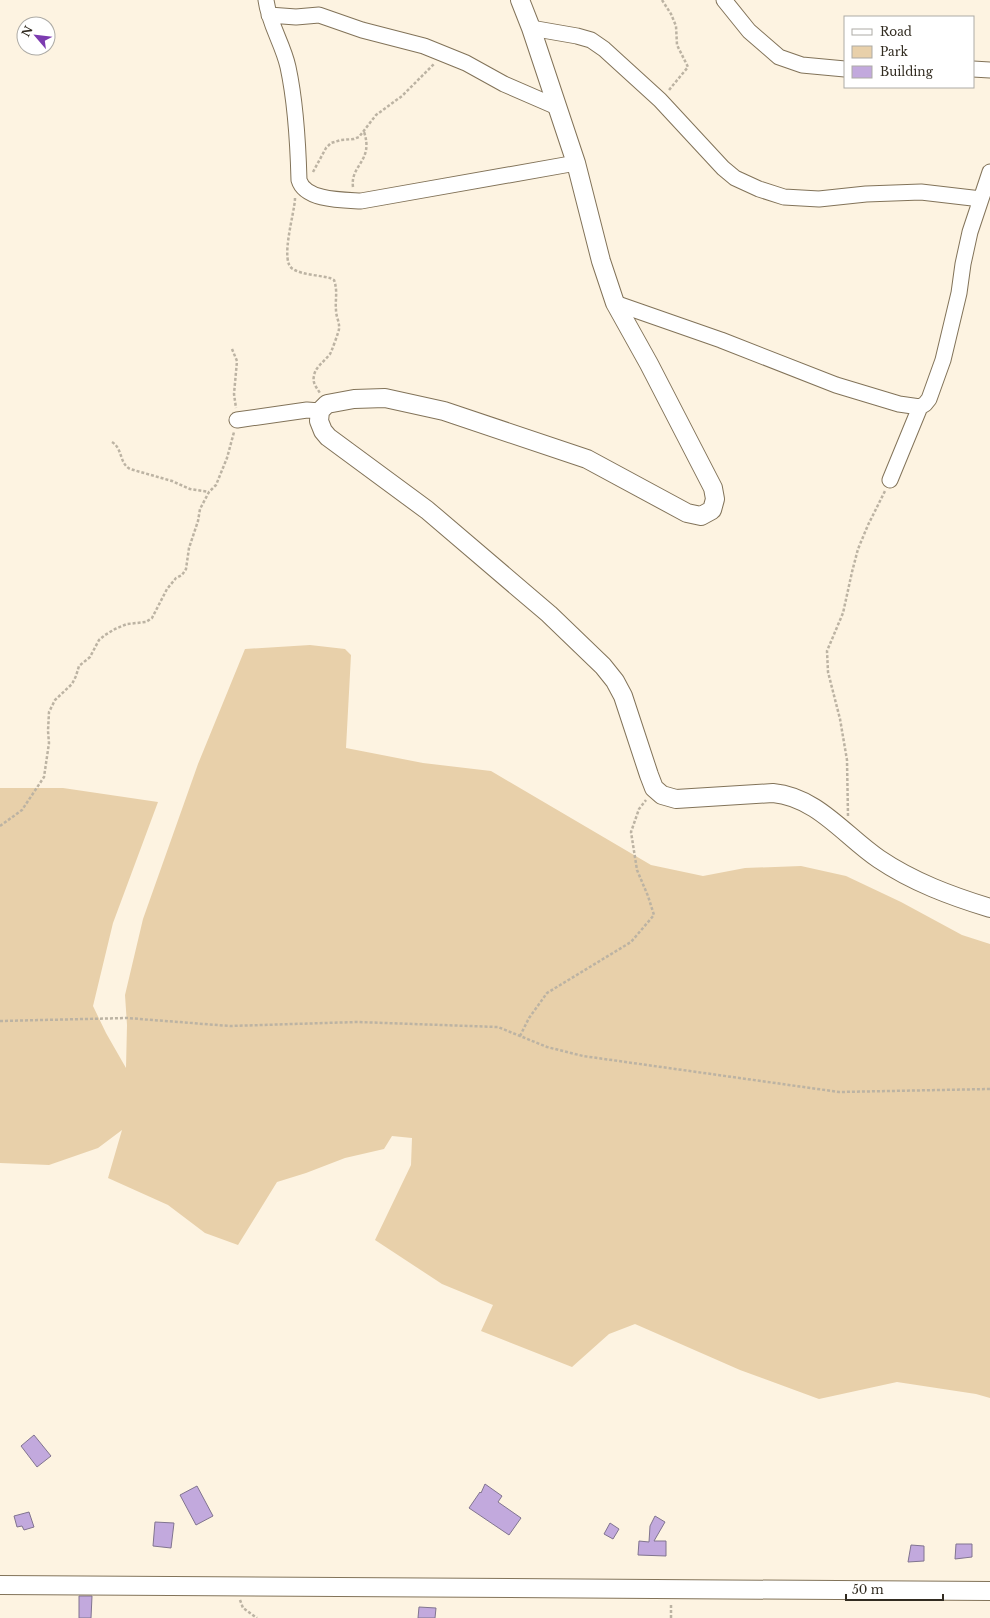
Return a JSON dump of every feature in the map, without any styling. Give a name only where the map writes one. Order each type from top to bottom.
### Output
[{"type":"main road","points":[[520,0],[531,28],[576,163],[602,261],[615,303],[649,364],[713,488],[716,499],[712,510],[701,516],[687,513],[587,459],[444,411],[385,398],[354,399],[324,407],[319,421],[323,431],[328,438],[427,510],[549,614],[603,666],[615,681],[623,696],[654,788],[662,795],[676,799],[773,792],[784,794],[802,801],[814,808],[879,859],[917,881],[957,898],[990,908]]},
{"type":"main road","points":[[0,1585],[990,1591]]},
{"type":"street","points":[[724,0],[749,31],[779,57],[802,65],[844,69]]},
{"type":"street","points":[[267,7],[296,17],[319,15],[362,30],[424,46],[466,63],[504,84],[557,107]]},
{"type":"street","points":[[267,7],[288,66],[297,129],[300,183],[301,187],[307,191],[321,197],[361,201],[576,163]]},
{"type":"street","points":[[531,28],[563,33],[591,40],[604,49],[660,100],[727,171],[741,181],[759,189],[784,197],[819,199],[866,194],[920,192],[981,200]]},
{"type":"street","points":[[974,69],[990,70]]},
{"type":"street","points":[[890,480],[920,407],[929,399],[943,360],[959,293],[963,264],[970,232],[990,172]]},
{"type":"street","points":[[615,303],[721,340],[836,385],[899,404],[920,407]]},
{"type":"street","points":[[237,420],[324,407]]},
{"type":"path","points":[[660,100],[688,67],[677,45],[676,26],[671,14],[662,0]]},
{"type":"path","points":[[324,407],[313,378],[315,372],[331,353],[340,327],[336,310],[337,287],[334,280],[330,278],[292,269],[288,263],[288,240],[294,215],[295,191],[300,183],[312,173],[326,148],[331,143],[359,137],[376,115],[402,96],[433,66],[443,53]]},
{"type":"path","points":[[356,201],[352,183],[353,175],[365,155],[366,140],[364,132]]},
{"type":"path","points":[[112,442],[118,448],[125,466],[130,469],[172,481],[190,489],[210,492]]},
{"type":"path","points":[[848,834],[847,760],[840,719],[828,672],[827,651],[842,613],[858,550],[890,480]]},
{"type":"path","points":[[0,826],[22,810],[44,776],[50,743],[48,731],[49,712],[55,700],[72,684],[79,666],[90,657],[99,640],[114,629],[127,624],[146,622],[152,618],[167,589],[176,578],[182,575],[186,569],[189,548],[198,521],[200,509],[216,485]]},
{"type":"path","points":[[520,1036],[529,1018],[547,993],[631,942],[654,915],[648,896],[636,870],[631,832],[639,808],[654,788]]},
{"type":"path","points":[[0,1021],[127,1018],[230,1026],[357,1022],[498,1027],[547,1047],[583,1056],[839,1092],[990,1089]]},
{"type":"path","points":[[236,1586],[238,1598],[244,1608],[257,1618]]},
{"type":"green space","points":[[310,645],[345,649],[351,655],[346,748],[423,763],[491,771],[651,865],[703,876],[745,868],[801,866],[846,876],[901,902],[962,935],[990,944],[990,1398],[976,1394],[897,1382],[819,1399],[740,1370],[635,1324],[609,1334],[572,1367],[481,1331],[493,1305],[442,1284],[375,1240],[411,1165],[412,1138],[392,1136],[384,1149],[345,1158],[277,1182],[238,1245],[205,1233],[168,1205],[108,1178],[122,1130],[98,1148],[49,1165],[0,1163],[0,788],[63,788],[158,802],[113,923],[93,1006],[106,1033],[126,1068],[127,1025],[125,995],[143,919],[198,764],[245,649]]},
{"type":"building","points":[[34,1435],[51,1456],[37,1467],[21,1446]]},
{"type":"building","points":[[485,1484],[502,1496],[498,1502],[521,1518],[509,1535],[469,1508],[480,1492],[481,1493]]},
{"type":"building","points":[[197,1486],[213,1516],[196,1525],[180,1495]]},
{"type":"building","points":[[29,1512],[34,1527],[24,1530],[22,1526],[17,1527],[14,1516]]},
{"type":"building","points":[[655,1516],[665,1522],[654,1541],[666,1541],[666,1556],[638,1555],[639,1541],[649,1542],[650,1526]]},
{"type":"building","points":[[155,1522],[174,1523],[171,1548],[153,1546]]},
{"type":"building","points":[[610,1523],[619,1529],[613,1539],[604,1534]]},
{"type":"building","points":[[956,1544],[972,1544],[972,1557],[955,1559]]},
{"type":"building","points":[[911,1545],[924,1546],[924,1561],[908,1562]]},
{"type":"building","points":[[79,1596],[92,1596],[91,1618],[79,1618]]},
{"type":"building","points":[[419,1607],[436,1608],[435,1618],[418,1618]]}]
